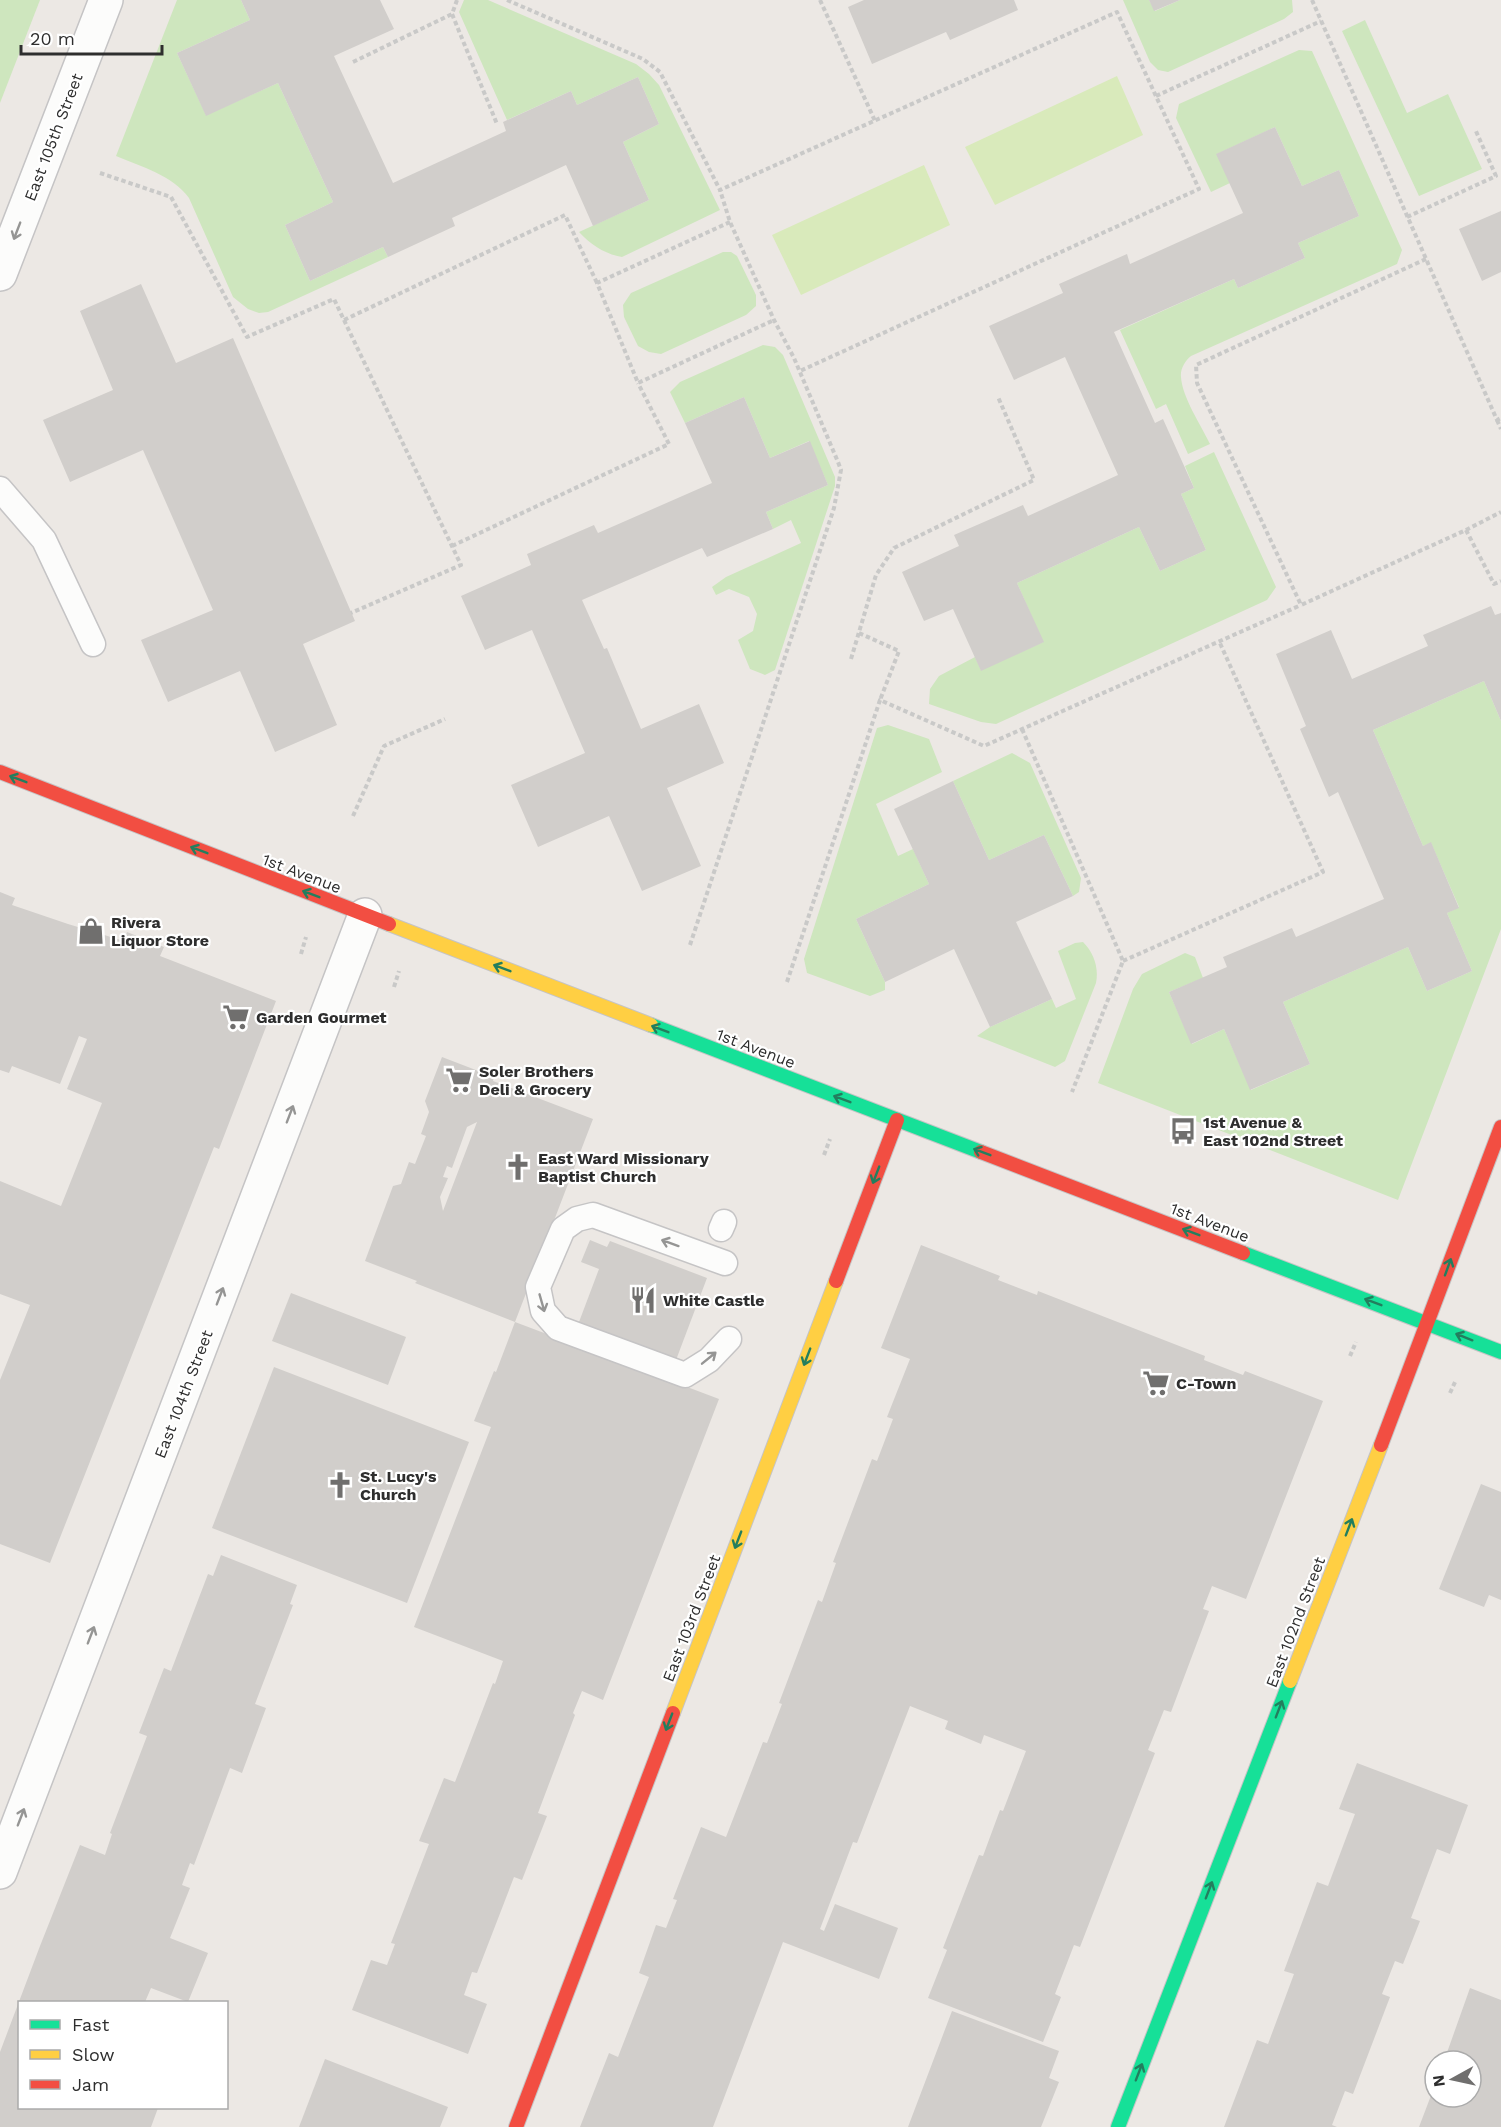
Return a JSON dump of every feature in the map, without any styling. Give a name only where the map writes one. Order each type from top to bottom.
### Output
[{"type":"street","name":"East 105th Street","points":[[0,274],[106,0]]},
{"type":"street","name":"1st Avenue","points":[[0,772],[365,915],[1501,1352]]},
{"type":"street","name":"East 104th Street","points":[[0,1872],[365,915]]},
{"type":"street","name":"East 103rd Street","points":[[516,2127],[897,1120]]},
{"type":"street","name":"East 102nd Street","points":[[1118,2127],[1501,1127]]},
{"type":"lane","points":[[0,489],[44,540],[93,644]]},
{"type":"lane","points":[[725,1263],[593,1215],[577,1219],[563,1229],[538,1287],[543,1311],[558,1328],[685,1375],[709,1360],[729,1339]]},
{"type":"path","points":[[457,0],[452,14],[497,124]]},
{"type":"path","points":[[507,0],[643,59],[660,72],[720,190],[730,222],[774,320],[800,371],[841,470],[834,508],[690,945]]},
{"type":"path","points":[[820,0],[875,121]]},
{"type":"path","points":[[1312,0],[1499,419],[1501,429]]},
{"type":"path","points":[[720,190],[1117,12],[1199,189],[800,371]]},
{"type":"path","points":[[353,62],[452,14]]},
{"type":"path","points":[[1156,96],[1321,21]]},
{"type":"path","points":[[1407,217],[1496,176],[1474,129]]},
{"type":"path","points":[[100,173],[171,197],[247,337],[334,299],[461,566],[351,613]]},
{"type":"path","points":[[344,320],[565,215],[597,283],[638,383],[669,444],[452,546]]},
{"type":"path","points":[[597,283],[730,222]]},
{"type":"path","points":[[1301,605],[1197,383],[1196,365],[1426,259]]},
{"type":"path","points":[[638,383],[774,320]]},
{"type":"path","points":[[851,658],[876,575],[894,548],[1034,480],[998,397]]},
{"type":"path","points":[[880,700],[984,746],[1301,605],[1501,512]]},
{"type":"path","points":[[1466,530],[1494,585],[1501,581]]},
{"type":"path","points":[[787,982],[880,700],[899,651],[859,633]]},
{"type":"path","points":[[1072,1092],[1123,961],[1323,872],[1219,641]]},
{"type":"path","points":[[353,816],[384,746],[445,719]]},
{"type":"path","points":[[1022,729],[1123,961]]},
{"type":"path","points":[[301,954],[308,934]]},
{"type":"path","points":[[394,987],[400,968]]},
{"type":"path","points":[[824,1155],[832,1136]]},
{"type":"path","points":[[1350,1356],[1358,1338]]},
{"type":"path","points":[[1450,1393],[1457,1376]]},
{"type":"green space","points":[[0,0],[40,0],[0,103]]},
{"type":"green space","points":[[177,0],[241,0],[250,20],[177,53],[206,115],[278,83],[333,202],[285,225],[310,281],[383,247],[388,257],[268,312],[259,313],[248,309],[233,297],[189,198],[174,183],[116,156]]},
{"type":"green space","points":[[464,0],[488,0],[636,64],[649,74],[659,85],[720,210],[622,257],[604,251],[588,241],[579,232],[649,200],[623,142],[659,124],[638,77],[577,105],[571,91],[507,120],[459,12]]},
{"type":"green space","points":[[1123,0],[1149,0],[1155,11],[1180,0],[1292,0],[1293,12],[1284,19],[1168,72],[1158,70],[1150,62]]},
{"type":"green space","points":[[1365,20],[1407,113],[1448,94],[1482,169],[1419,196],[1342,31]]},
{"type":"green space","points":[[1299,50],[1312,51],[1402,250],[1397,264],[1191,356],[1181,371],[1182,385],[1188,402],[1210,444],[1188,454],[1166,404],[1156,409],[1120,330],[1234,279],[1238,288],[1305,258],[1298,243],[1359,216],[1339,170],[1302,186],[1275,127],[1217,154],[1230,183],[1211,192],[1176,118],[1179,104]]},
{"type":"green space","points":[[1117,76],[1143,135],[995,205],[965,147]]},
{"type":"green space","points":[[924,165],[950,225],[801,295],[772,235]]},
{"type":"green space","points":[[723,252],[731,252],[737,256],[756,295],[756,306],[746,315],[661,354],[649,352],[638,346],[624,317],[623,305],[631,293]]},
{"type":"green space","points":[[763,345],[775,347],[783,355],[835,477],[835,486],[775,670],[765,675],[750,669],[738,640],[753,631],[757,614],[749,597],[729,589],[716,595],[712,587],[726,577],[801,543],[791,520],[773,529],[766,512],[828,485],[809,441],[770,458],[744,397],[685,423],[670,392],[680,382]]},
{"type":"green space","points":[[1214,452],[1276,587],[1267,600],[996,724],[981,722],[929,704],[930,689],[939,676],[975,657],[981,670],[1043,642],[1017,583],[1139,527],[1160,571],[1206,550],[1181,494],[1194,488],[1185,466]]},
{"type":"green space","points":[[1484,681],[1501,721],[1501,929],[1398,1200],[1098,1083],[1133,989],[1142,974],[1185,953],[1195,957],[1203,978],[1169,992],[1192,1044],[1224,1029],[1251,1090],[1310,1064],[1283,1002],[1408,947],[1427,991],[1472,971],[1447,913],[1459,907],[1431,843],[1423,846],[1373,730]]},
{"type":"green space","points":[[888,725],[929,739],[942,772],[876,804],[898,856],[913,849],[929,884],[856,919],[885,982],[885,990],[870,996],[807,973],[804,959],[877,728]]},
{"type":"green space","points":[[1012,753],[1030,763],[1081,878],[1079,892],[1073,896],[1044,835],[989,860],[953,781]]},
{"type":"green space","points":[[1083,942],[1095,961],[1096,983],[1065,1061],[1055,1067],[977,1036],[990,1027],[1052,999],[1056,1008],[1076,999],[1058,951]]},
{"type":"building","points":[[241,0],[380,0],[394,29],[334,56],[393,183],[506,131],[503,122],[571,91],[577,105],[638,77],[659,124],[623,142],[649,200],[593,226],[566,165],[452,218],[455,226],[388,257],[383,247],[310,281],[285,225],[333,202],[278,83],[206,116],[177,53],[250,20]]},
{"type":"building","points":[[864,0],[1014,0],[1018,10],[950,40],[946,32],[872,64],[848,7]]},
{"type":"building","points":[[1149,0],[1180,0],[1154,11]]},
{"type":"building","points":[[1275,127],[1302,186],[1339,170],[1359,216],[1298,243],[1305,258],[1238,288],[1234,279],[1114,332],[1155,423],[1163,419],[1194,488],[1181,494],[1206,550],[1160,571],[1139,527],[1017,583],[1044,642],[981,671],[953,609],[924,621],[902,572],[959,546],[954,535],[1023,505],[1028,516],[1118,475],[1065,357],[1014,380],[989,326],[1063,293],[1059,284],[1127,254],[1130,264],[1243,213],[1216,154]]},
{"type":"building","points":[[1501,211],[1501,272],[1482,281],[1459,229]]},
{"type":"building","points":[[141,284],[176,363],[233,338],[355,621],[303,644],[337,725],[275,752],[240,671],[168,702],[141,640],[213,610],[143,450],[70,482],[43,420],[113,390],[80,311]]},
{"type":"building","points":[[744,397],[770,458],[810,441],[828,485],[766,512],[773,529],[707,557],[702,548],[582,600],[604,649],[607,648],[641,729],[699,704],[724,763],[667,788],[701,866],[642,891],[609,816],[538,847],[511,785],[585,753],[532,630],[485,650],[461,596],[531,565],[527,554],[594,525],[598,533],[712,483],[685,423]]},
{"type":"building","points":[[1491,606],[1495,615],[1501,613],[1501,721],[1484,681],[1373,730],[1423,846],[1431,842],[1459,908],[1447,913],[1472,971],[1427,991],[1408,947],[1283,1002],[1310,1064],[1250,1090],[1224,1029],[1191,1044],[1169,992],[1227,967],[1223,957],[1292,928],[1296,937],[1384,899],[1338,792],[1329,797],[1300,729],[1306,726],[1276,654],[1331,630],[1352,679],[1428,646],[1423,635]]},
{"type":"building","points":[[953,781],[989,860],[1044,835],[1073,896],[1016,922],[1052,999],[990,1027],[954,949],[885,982],[856,919],[929,884],[894,809]]},
{"type":"building","points":[[0,892],[15,898],[12,905],[68,924],[124,941],[127,932],[164,947],[160,956],[276,1001],[219,1149],[214,1147],[50,1563],[0,1544],[0,1380],[30,1305],[0,1294],[0,1181],[61,1206],[102,1103],[67,1089],[87,1039],[79,1036],[60,1084],[12,1066],[9,1073],[0,1070]]},
{"type":"building","name":"East Ward Missionary Baptist Church","points":[[442,1057],[494,1077],[493,1081],[593,1119],[515,1322],[365,1261],[393,1186],[401,1184],[409,1162],[415,1164],[426,1136],[421,1134],[429,1112],[425,1101]],"holes":[[[477,1122],[443,1211],[440,1197],[448,1178],[443,1177],[447,1166],[452,1168],[467,1127]]]},
{"type":"building","name":"White Castle","points":[[590,1240],[607,1247],[610,1241],[707,1278],[676,1360],[579,1322],[599,1269],[581,1262]]},
{"type":"building","points":[[921,1245],[1000,1276],[998,1280],[1037,1295],[1038,1291],[1205,1356],[1204,1360],[1243,1375],[1245,1371],[1323,1401],[1246,1599],[1212,1586],[1203,1609],[1209,1611],[1171,1712],[1164,1710],[1148,1750],[1155,1753],[1080,1947],[1074,1945],[1055,1994],[1061,1997],[1043,2042],[928,1998],[947,1950],[943,1948],[979,1855],[983,1856],[1026,1751],[984,1735],[981,1744],[945,1729],[948,1721],[910,1706],[857,1843],[853,1842],[820,1929],[824,1931],[835,1904],[898,1928],[879,1979],[783,1942],[713,2127],[580,2127],[609,2053],[618,2057],[649,1977],[639,1973],[656,1925],[666,1928],[677,1900],[673,1899],[701,1827],[726,1837],[763,1742],[767,1743],[782,1704],[779,1703],[818,1600],[822,1602],[836,1563],[833,1562],[872,1459],[877,1461],[893,1419],[887,1417],[910,1359],[881,1348]]},
{"type":"building","points":[[291,1293],[406,1337],[388,1385],[272,1341]]},
{"type":"building","points":[[515,1322],[719,1399],[603,1700],[582,1691],[538,1813],[547,1816],[522,1880],[514,1877],[477,1973],[472,1972],[464,1995],[487,2004],[468,2054],[352,2010],[371,1960],[387,1965],[395,1944],[391,1943],[429,1844],[419,1841],[444,1778],[455,1782],[503,1661],[414,1627],[491,1427],[474,1421],[494,1371],[496,1372]]},
{"type":"building","name":"St. Lucy's Church","points":[[274,1367],[469,1442],[407,1603],[212,1528]]},
{"type":"building","points":[[1481,1484],[1501,1492],[1501,1600],[1489,1595],[1484,1607],[1439,1589]]},
{"type":"building","points":[[221,1555],[297,1585],[290,1604],[293,1605],[255,1704],[266,1708],[242,1773],[230,1768],[194,1865],[190,1863],[182,1885],[190,1888],[170,1938],[208,1953],[188,2001],[151,1988],[145,2001],[19,2001],[80,1845],[105,1855],[112,1834],[110,1833],[147,1736],[139,1733],[164,1668],[171,1671],[208,1574],[213,1576]]},
{"type":"building","points":[[1357,1763],[1468,1805],[1450,1854],[1437,1849],[1411,1918],[1420,1921],[1403,1964],[1395,1961],[1382,1994],[1390,1997],[1353,2094],[1345,2091],[1332,2125],[1337,2127],[1224,2127],[1257,2040],[1268,2044],[1294,1974],[1284,1971],[1317,1882],[1328,1886],[1355,1814],[1339,1809]]},
{"type":"building","points":[[1470,1988],[1501,2000],[1501,2127],[1419,2127],[1426,2109],[1483,2109],[1483,2049],[1448,2049]]},
{"type":"building","points":[[18,2004],[18,2109],[158,2109],[151,2127],[0,2127],[0,2052]]},
{"type":"building","points":[[952,2011],[1059,2051],[1049,2078],[1059,2082],[1041,2127],[908,2127]]},
{"type":"building","points":[[325,2059],[448,2107],[440,2127],[299,2127]]},
{"type":"traffic: fast","points":[[651,1025],[981,1152]]},
{"type":"traffic: fast","points":[[1243,1253],[1501,1352]]},
{"type":"traffic: fast","points":[[1118,2127],[1290,1681]]},
{"type":"traffic: slow","points":[[389,924],[651,1025]]},
{"type":"traffic: slow","points":[[673,1713],[836,1281]]},
{"type":"traffic: slow","points":[[1290,1681],[1381,1445]]},
{"type":"traffic: jam","points":[[0,772],[389,924]]},
{"type":"traffic: jam","points":[[836,1281],[897,1120]]},
{"type":"traffic: jam","points":[[1381,1445],[1501,1127]]},
{"type":"traffic: jam","points":[[981,1152],[1243,1253]]},
{"type":"traffic: jam","points":[[516,2127],[673,1713]]},
{"type":"place","name":"Rivera Liquor Store","points":[[91,931]]},
{"type":"place","name":"Garden Gourmet","points":[[236,1017]]},
{"type":"place","name":"Soler Brothers Deli & Grocery","points":[[459,1080]]},
{"type":"place","name":"1st Avenue & East 102nd Street","points":[[1183,1131]]},
{"type":"place","name":"East Ward Missionary Baptist Church","points":[[518,1167]]},
{"type":"place","name":"White Castle","points":[[643,1300]]},
{"type":"place","name":"C-Town","points":[[1156,1383]]},
{"type":"place","name":"St. Lucy's Church","points":[[340,1485]]}]
